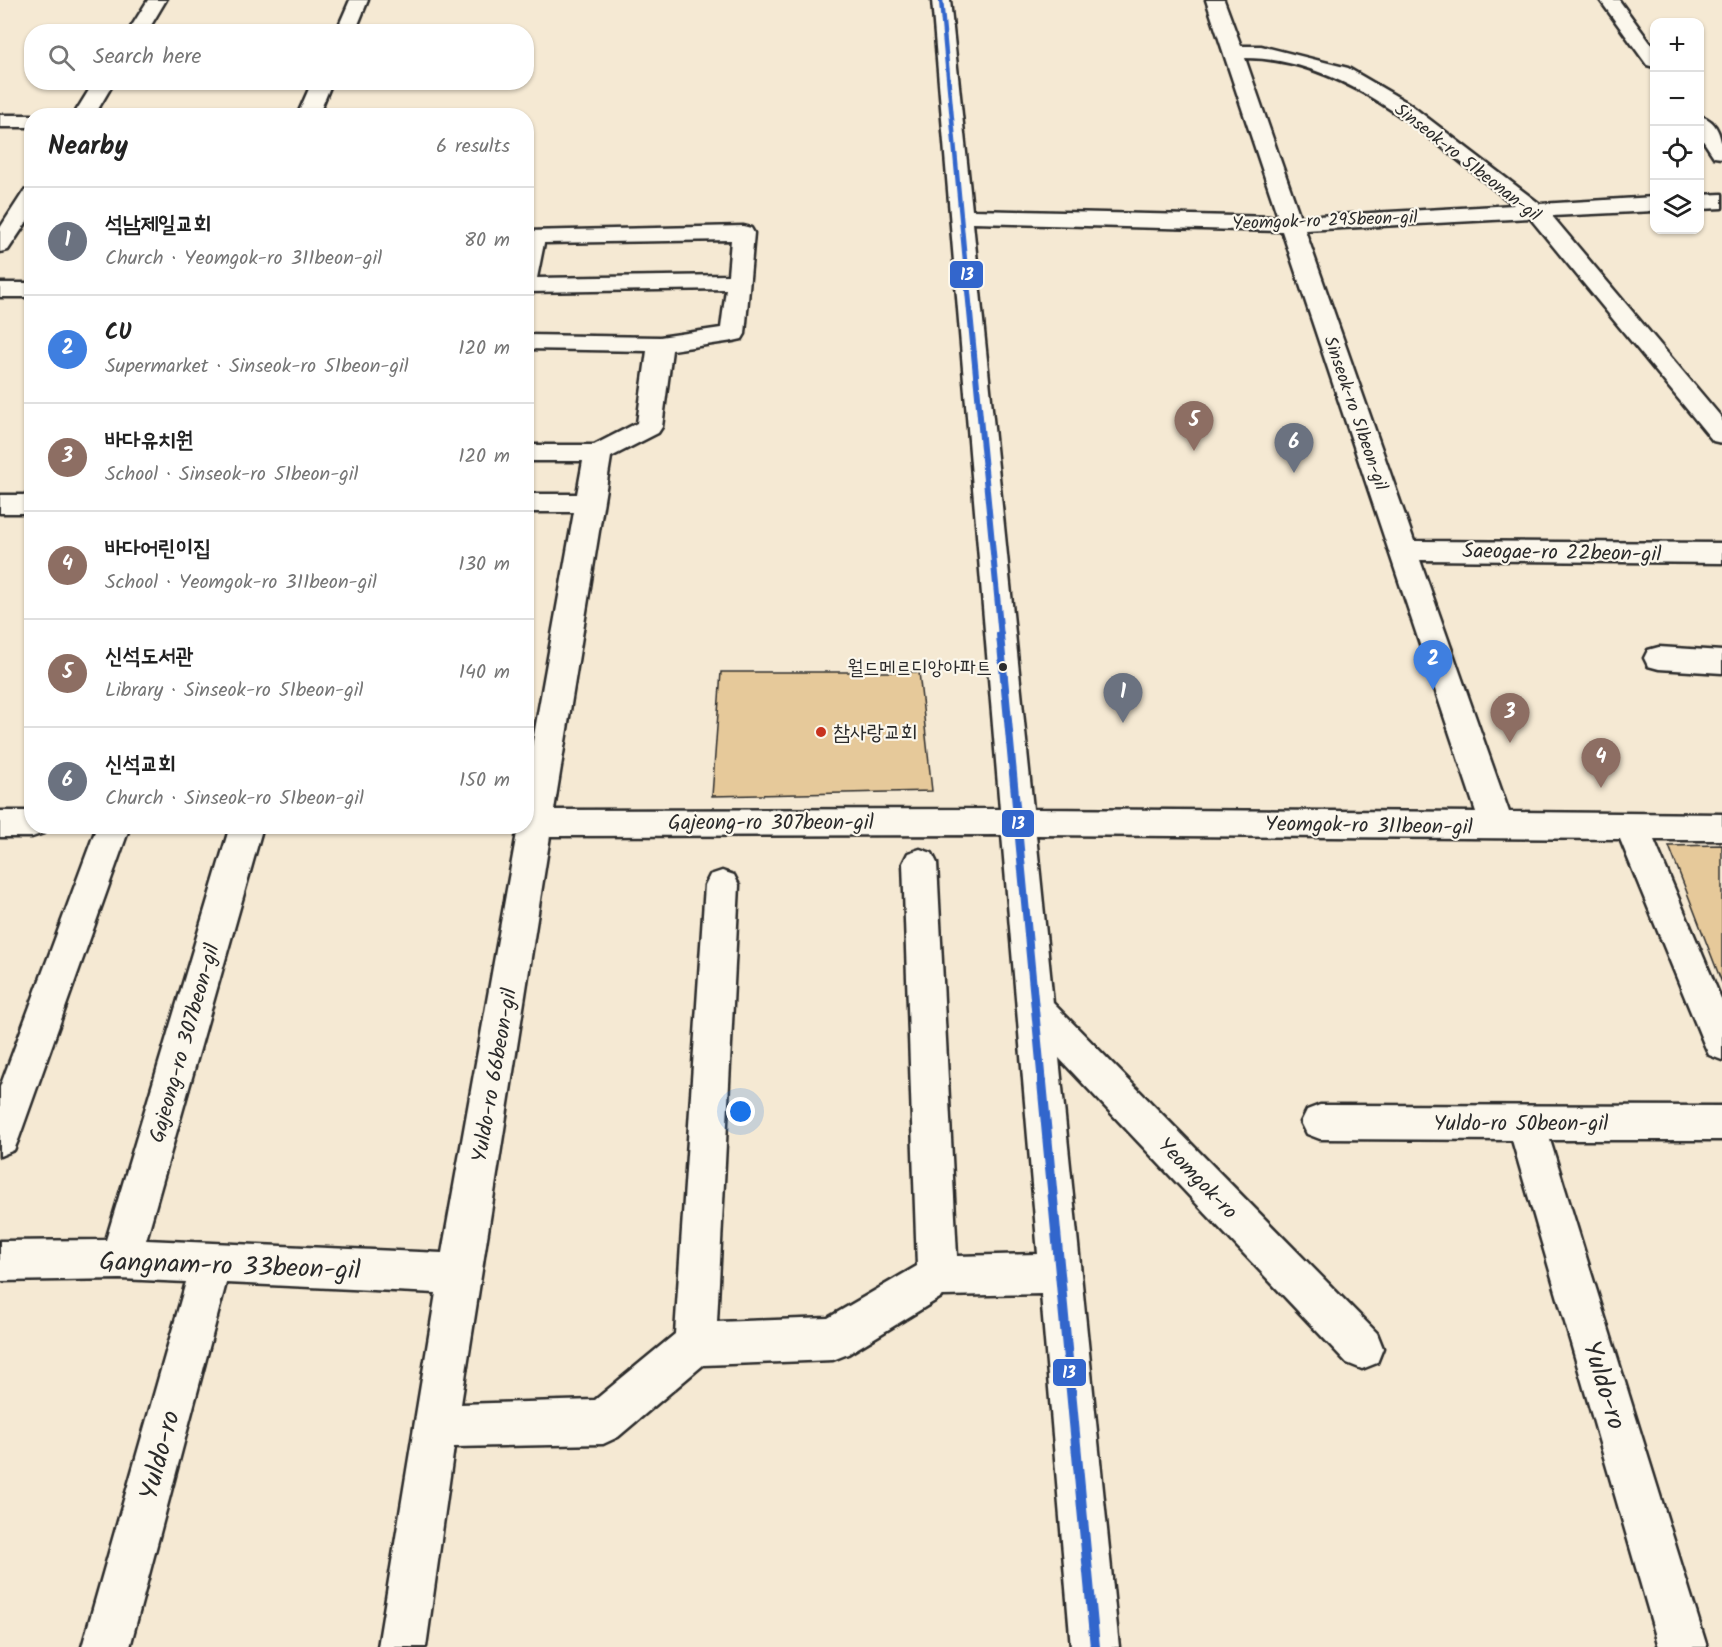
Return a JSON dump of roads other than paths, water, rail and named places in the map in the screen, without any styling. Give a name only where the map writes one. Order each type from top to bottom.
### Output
[{"type":"street","points":[[142,24],[157,0]]},
{"type":"street","points":[[348,24],[359,0]]},
{"type":"street","points":[[941,0],[1016,822],[1095,1647]]},
{"type":"street","name":"Sinseok-ro 51beon-gil","points":[[1215,0],[1497,826]]},
{"type":"street","points":[[1609,0],[1650,56]]},
{"type":"street","name":"Sinseok-ro 51beonan-gil","points":[[1233,52],[1261,52],[1341,72],[1401,107],[1536,211],[1722,435]]},
{"type":"street","points":[[88,108],[99,90]]},
{"type":"street","points":[[311,108],[318,90]]},
{"type":"street","points":[[0,121],[24,121]]},
{"type":"street","points":[[1708,124],[1722,152]]},
{"type":"street","points":[[1704,202],[1722,201]]},
{"type":"street","name":"Yeomgok-ro 295beon-gil","points":[[960,216],[1292,224],[1650,204]]},
{"type":"street","points":[[0,245],[24,208]]},
{"type":"street","points":[[534,236],[743,233],[733,334],[660,344],[534,342]]},
{"type":"street","points":[[534,285],[739,282]]},
{"type":"street","points":[[0,290],[24,290]]},
{"type":"street","points":[[534,453],[598,453],[649,428],[660,344]]},
{"type":"street","name":"Yuldo-ro 66beon-gil","points":[[534,812],[598,453]]},
{"type":"street","points":[[534,503],[590,503]]},
{"type":"street","points":[[0,504],[24,504]]},
{"type":"street","name":"Saeogae-ro 22beon-gil","points":[[1403,550],[1722,553]]},
{"type":"street","points":[[1659,658],[1722,662]]},
{"type":"street","name":"Gajeong-ro 307beon-gil","points":[[534,823],[1016,822]]},
{"type":"street","name":"Yeomgok-ro 311beon-gil","points":[[1016,822],[1722,827]]},
{"type":"street","points":[[1632,827],[1722,1044]]},
{"type":"street","points":[[0,1138],[111,834]]},
{"type":"street","name":"Gajeong-ro 307beon-gil","points":[[120,1259],[245,834]]},
{"type":"street","name":"Yuldo-ro 66beon-gil","points":[[402,1647],[459,1274],[530,834]]},
{"type":"street","points":[[920,863],[938,1276]]},
{"type":"street","points":[[695,1344],[722,885]]},
{"type":"street","name":"Yeomgok-ro","points":[[1034,1008],[1362,1348]]},
{"type":"street","name":"Yuldo-ro 50beon-gil","points":[[1320,1122],[1722,1123]]},
{"type":"street","name":"Yuldo-ro","points":[[1526,1122],[1683,1647]]},
{"type":"street","name":"Gangnam-ro 33beon-gil","points":[[0,1261],[120,1259],[459,1274]]},
{"type":"street","name":"Yuldo-ro","points":[[106,1647],[211,1264]]},
{"type":"street","points":[[436,1426],[603,1422],[695,1344],[833,1339],[938,1276],[1059,1274]]},
{"type":"place","name":"신석도서관","points":[[1194,451]]},
{"type":"place","name":"신석교회","points":[[1294,473]]},
{"type":"place","name":"월드메르디앙아파트","points":[[1003,667]]},
{"type":"place","name":"CU","points":[[1433,690]]},
{"type":"place","name":"석남제일교회","points":[[1123,723]]},
{"type":"place","name":"참사랑교회","points":[[821,732]]},
{"type":"place","name":"바다유치원","points":[[1510,743]]},
{"type":"place","name":"바다어린이집","points":[[1601,788]]}]
